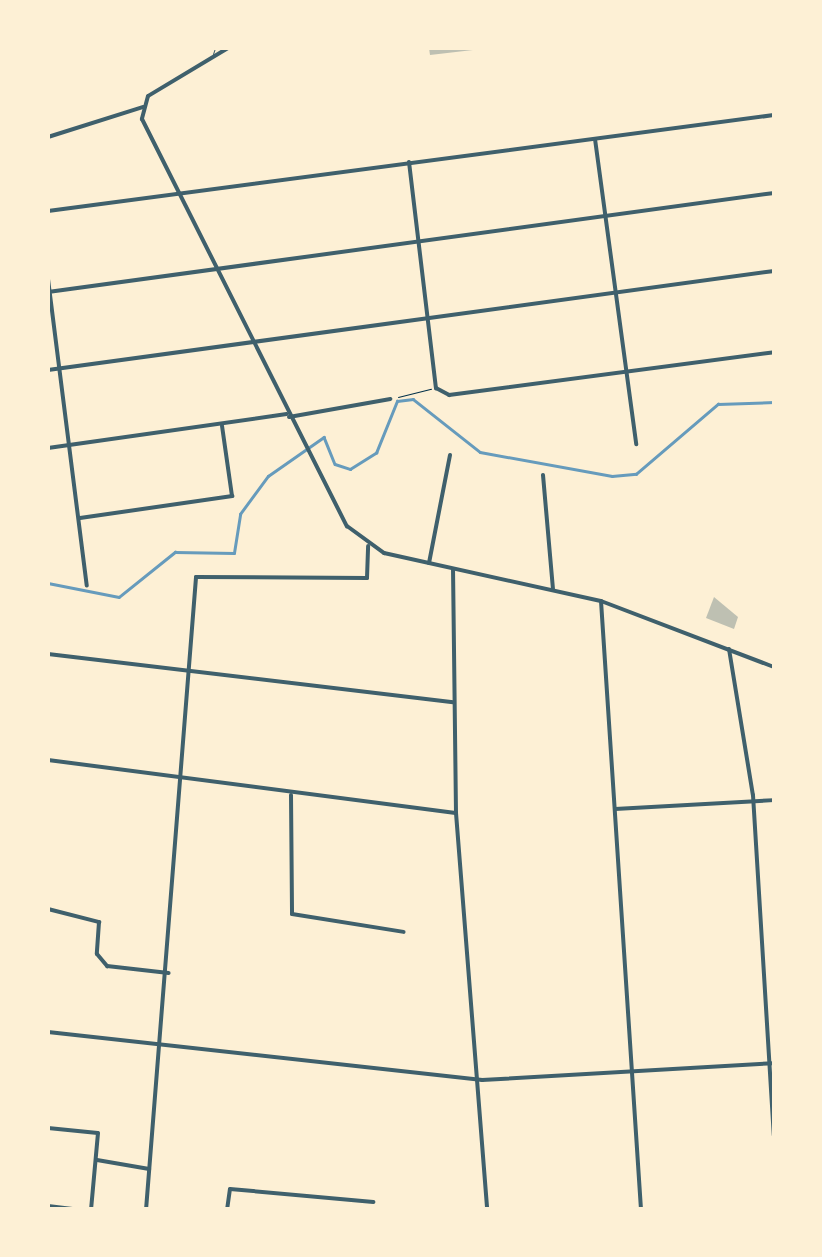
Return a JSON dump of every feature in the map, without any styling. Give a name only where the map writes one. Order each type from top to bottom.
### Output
[{"type":"street","points":[[48,138],[142,107],[214,51],[228,48]]},
{"type":"street","points":[[142,107],[176,194],[298,438],[346,526],[368,546],[601,601],[774,667]]},
{"type":"street","points":[[48,212],[774,115]]},
{"type":"street","points":[[596,139],[636,444]]},
{"type":"street","points":[[409,162],[436,388],[450,395],[774,352]]},
{"type":"street","points":[[48,292],[774,193]]},
{"type":"street","points":[[48,370],[774,271]]},
{"type":"street","points":[[48,279],[87,586]]},
{"type":"street","points":[[48,448],[390,399]]},
{"type":"street","points":[[80,518],[232,496],[222,426]]},
{"type":"street","points":[[429,563],[450,456]]},
{"type":"street","points":[[543,476],[553,589]]},
{"type":"street","points":[[146,1210],[158,1046],[170,973],[196,577],[367,578],[368,546]]},
{"type":"street","points":[[453,569],[456,812],[482,1080],[487,1210]]},
{"type":"street","points":[[601,601],[641,1210]]},
{"type":"street","points":[[728,650],[753,801],[774,1135]]},
{"type":"street","points":[[48,654],[453,702]]},
{"type":"street","points":[[48,760],[291,796],[456,812]]},
{"type":"street","points":[[291,796],[292,914],[404,932]]},
{"type":"street","points":[[615,810],[774,800]]},
{"type":"street","points":[[48,909],[99,922],[97,954],[107,966],[170,973]]},
{"type":"street","points":[[48,1032],[482,1080],[772,1063]]},
{"type":"street","points":[[48,1128],[98,1132],[91,1210]]},
{"type":"street","points":[[96,1160],[149,1169]]},
{"type":"street","points":[[228,1210],[230,1190],[373,1202]]},
{"type":"street","points":[[48,1206],[81,1210]]},
{"type":"path","points":[[390,399],[436,388]]},
{"type":"building","points":[[429,48],[472,48],[473,50],[430,55]]},
{"type":"building","points":[[714,597],[738,617],[734,629],[706,618]]},
{"type":"waterway","points":[[48,583],[119,597],[175,552],[234,553],[240,514],[268,476],[324,437],[335,464],[350,469],[376,453],[397,401],[413,399],[480,452],[612,476],[636,474],[718,404],[774,402]]}]
